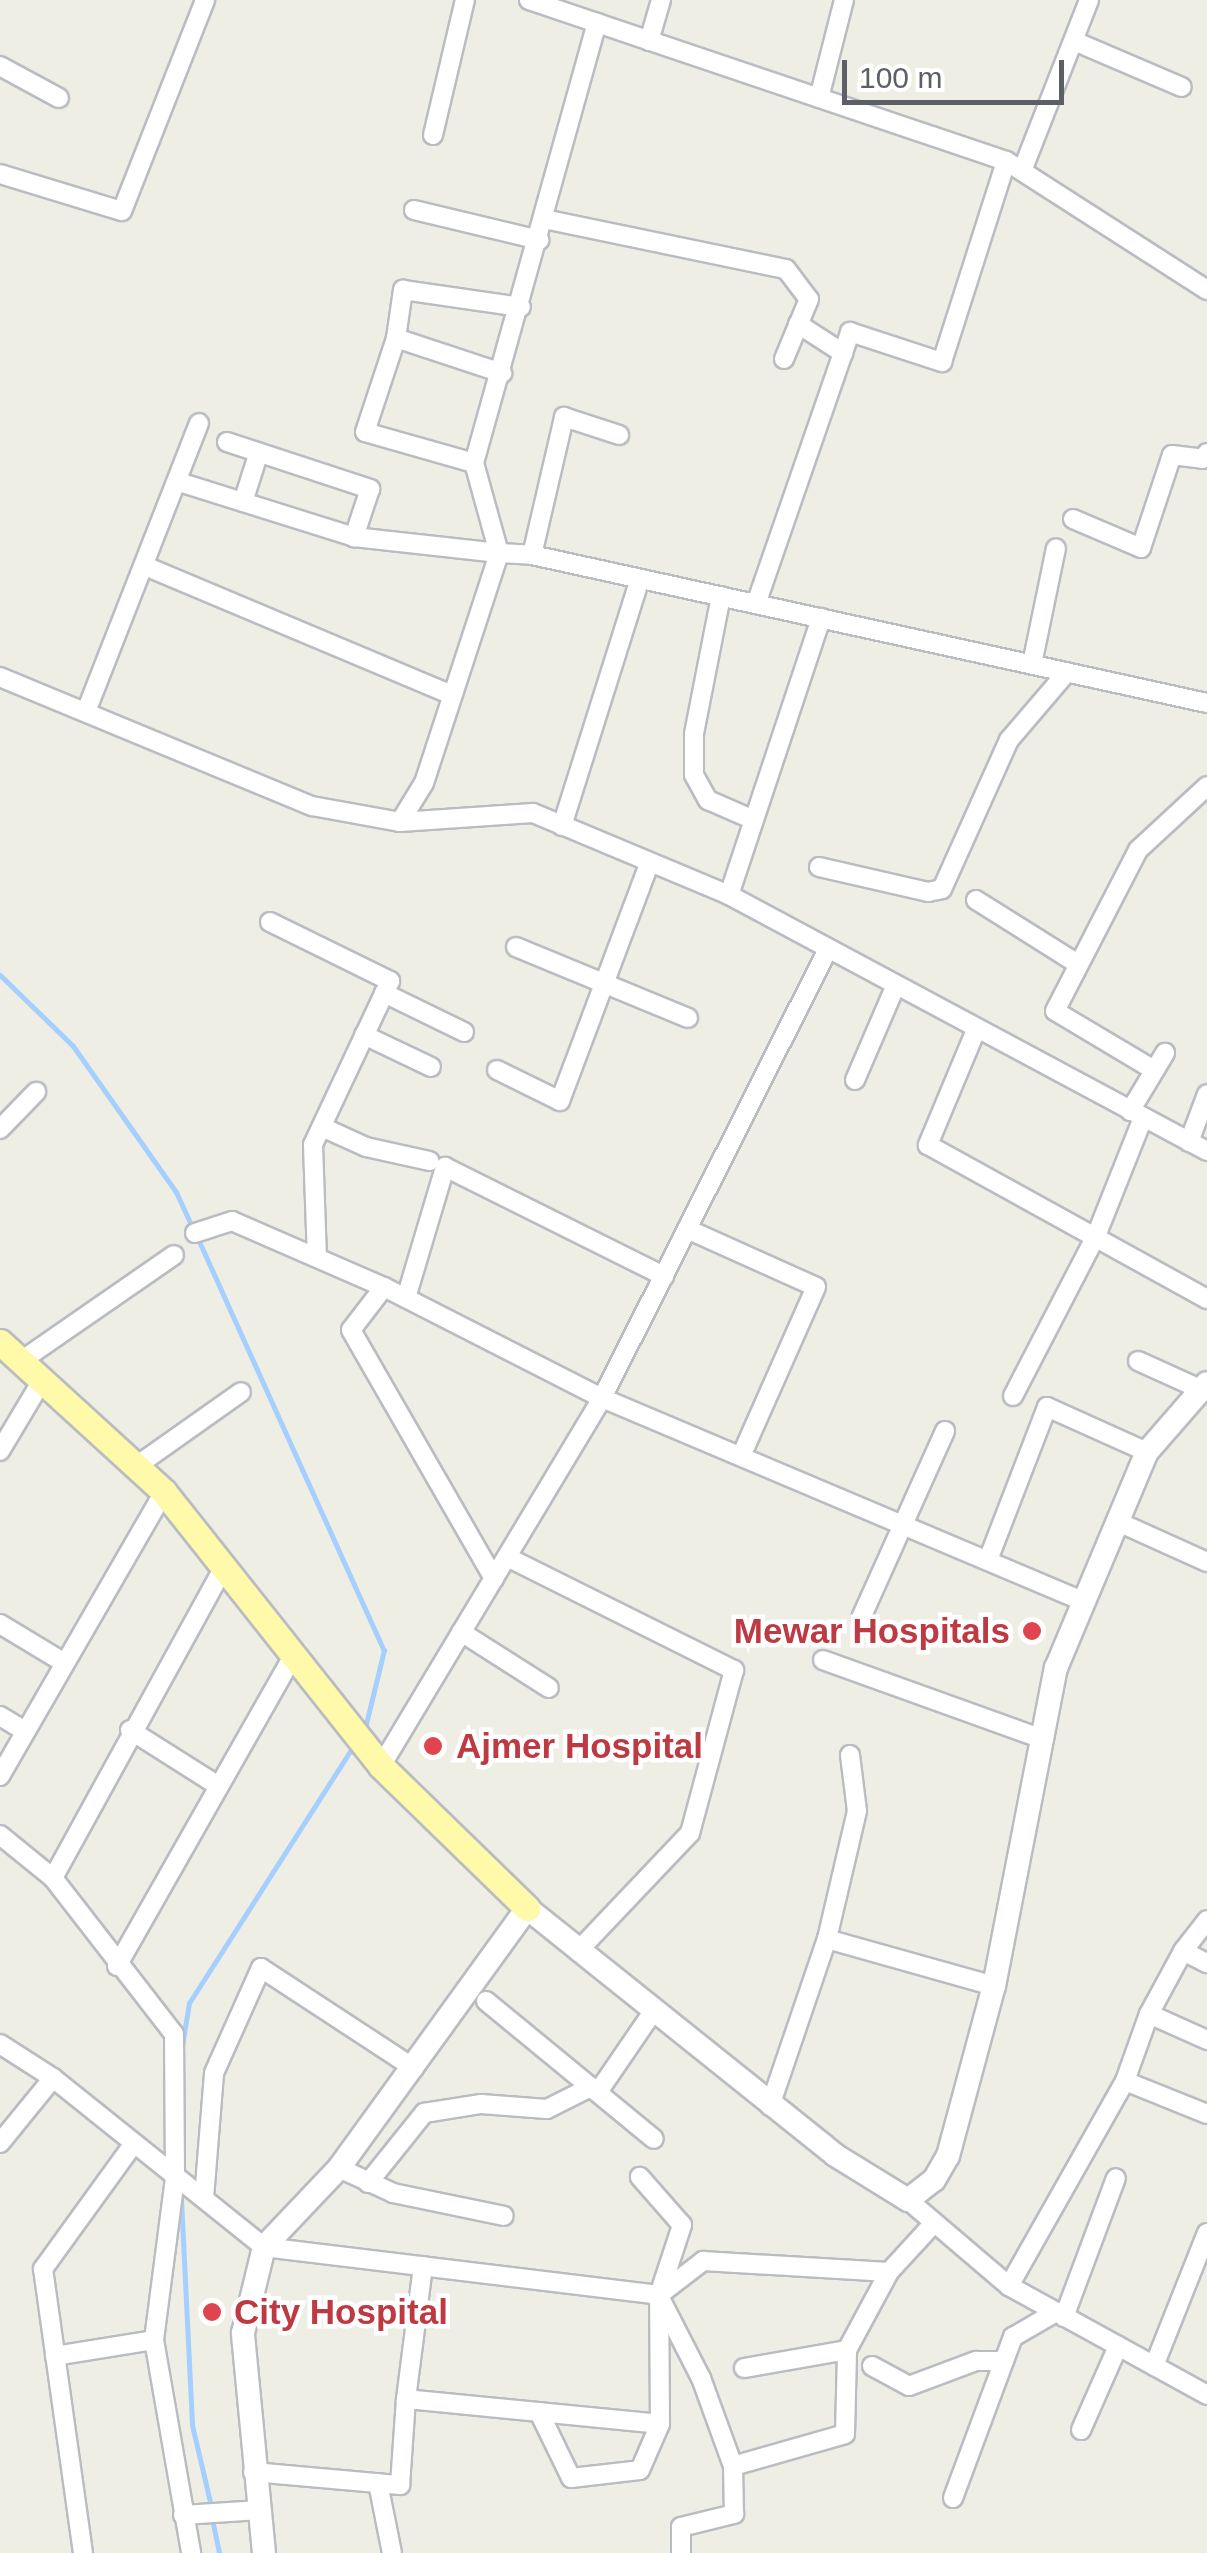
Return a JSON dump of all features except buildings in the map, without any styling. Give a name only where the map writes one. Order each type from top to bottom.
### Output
[{"type":"main road","points":[[0,1342],[164,1492],[376,1761],[527,1908]]},
{"type":"street","points":[[0,174],[122,210],[206,0]]},
{"type":"street","points":[[433,135],[465,0]]},
{"type":"street","points":[[529,0],[1014,166],[1207,290]]},
{"type":"street","points":[[649,41],[661,0]]},
{"type":"street","points":[[819,98],[844,0]]},
{"type":"street","points":[[756,604],[850,332],[942,362],[1014,166],[1090,0]]},
{"type":"street","points":[[400,822],[424,783],[499,553],[474,464],[521,307],[597,23]]},
{"type":"street","points":[[1074,40],[1182,87]]},
{"type":"street","points":[[0,66],[59,98]]},
{"type":"street","points":[[414,210],[539,240]]},
{"type":"street","points":[[544,219],[786,269],[809,299],[784,358]]},
{"type":"street","points":[[474,464],[365,432],[396,338],[403,290],[521,307]]},
{"type":"street","points":[[798,324],[843,353]]},
{"type":"street","points":[[396,338],[502,372]]},
{"type":"street","points":[[532,555],[564,417],[619,435]]},
{"type":"street","points":[[87,709],[199,423]]},
{"type":"street","points":[[228,442],[370,489],[354,536]]},
{"type":"street","points":[[242,502],[259,452]]},
{"type":"street","points":[[1073,519],[1141,548],[1172,455],[1203,459],[1207,454]]},
{"type":"street","points":[[178,482],[354,536],[532,555],[1207,703]]},
{"type":"street","points":[[1032,664],[1056,548]]},
{"type":"street","points":[[145,566],[452,695]]},
{"type":"street","points":[[562,826],[640,578]]},
{"type":"street","points":[[721,596],[694,734],[694,775],[708,800],[754,820]]},
{"type":"street","points":[[729,895],[821,618]]},
{"type":"street","points":[[819,867],[928,892],[942,889],[1009,740],[1067,672]]},
{"type":"street","points":[[0,678],[87,709],[312,806],[400,822],[532,813],[729,895],[828,952],[1207,1152]]},
{"type":"street","points":[[1154,1070],[1055,1011],[1138,850],[1207,786]]},
{"type":"street","points":[[496,1070],[560,1101],[649,864]]},
{"type":"street","points":[[976,900],[1078,964]]},
{"type":"street","points":[[270,922],[390,981],[313,1145],[317,1257]]},
{"type":"street","points":[[516,948],[688,1018]]},
{"type":"street","points":[[376,1761],[494,1579],[602,1398],[828,952]]},
{"type":"street","points":[[855,1080],[895,987]]},
{"type":"street","points":[[384,993],[464,1032]]},
{"type":"street","points":[[976,1030],[928,1145],[1207,1299]]},
{"type":"street","points":[[364,1036],[431,1066]]},
{"type":"street","points":[[1013,1396],[1096,1236],[1136,1114],[1164,1053]]},
{"type":"street","points":[[0,1128],[36,1092]]},
{"type":"street","points":[[1189,1142],[1207,1094]]},
{"type":"street","points":[[322,1127],[366,1147],[429,1161]]},
{"type":"street","points":[[406,1298],[444,1167],[664,1276]]},
{"type":"street","points":[[223,1242],[195,1233],[232,1220],[384,1287],[602,1398],[1080,1600]]},
{"type":"street","points":[[687,1229],[816,1287],[741,1456]]},
{"type":"street","points":[[22,1361],[174,1255]]},
{"type":"street","points":[[384,1287],[352,1330],[494,1579]]},
{"type":"street","points":[[908,2200],[934,2180],[948,2156],[994,1986],[1040,1738],[1080,1600],[1147,1452],[1203,1386],[1138,1361]]},
{"type":"street","points":[[0,1451],[42,1379]]},
{"type":"street","points":[[138,1465],[241,1392]]},
{"type":"street","points":[[988,1560],[1047,1407],[1147,1452]]},
{"type":"street","points":[[862,1618],[945,1431]]},
{"type":"street","points":[[0,1776],[62,1662],[164,1492]]},
{"type":"street","points":[[1116,1521],[1207,1562]]},
{"type":"street","points":[[507,1557],[734,1670],[690,1834],[578,1951]]},
{"type":"street","points":[[53,1878],[130,1730],[224,1567]]},
{"type":"street","points":[[0,1624],[62,1662]]},
{"type":"street","points":[[461,1632],[548,1688]]},
{"type":"street","points":[[117,1966],[292,1658]]},
{"type":"street","points":[[824,1660],[1040,1738]]},
{"type":"street","points":[[0,1716],[25,1730]]},
{"type":"street","points":[[130,1730],[217,1786]]},
{"type":"street","points":[[770,2106],[827,1939],[857,1811],[850,1755]]},
{"type":"street","points":[[0,1834],[53,1878],[117,1966],[174,2034],[174,2178],[154,2340],[191,2553]]},
{"type":"street","points":[[264,2553],[243,2333],[264,2247],[339,2168],[527,1908],[652,2014],[770,2106],[908,2200],[1008,2286],[1207,2395]]},
{"type":"street","points":[[1008,2286],[1125,2082],[1149,2014],[1183,1951],[1207,1920]]},
{"type":"street","points":[[827,1939],[994,1986]]},
{"type":"street","points":[[1183,1951],[1207,1963]]},
{"type":"street","points":[[204,2198],[214,2073],[260,1968],[414,2068]]},
{"type":"street","points":[[486,2001],[654,2139]]},
{"type":"street","points":[[368,2183],[424,2114],[482,2104],[547,2109],[594,2090],[652,2014]]},
{"type":"street","points":[[1149,2014],[1207,2040]]},
{"type":"street","points":[[0,2044],[53,2078],[132,2146],[264,2247],[659,2295],[703,2261],[888,2272]]},
{"type":"street","points":[[0,2144],[53,2078]]},
{"type":"street","points":[[1125,2082],[1207,2114]]},
{"type":"street","points":[[83,2553],[43,2269],[132,2146]]},
{"type":"street","points":[[339,2168],[368,2183],[429,2203],[504,2216]]},
{"type":"street","points":[[538,2412],[570,2478],[640,2470],[660,2424],[659,2295],[682,2225],[640,2177]]},
{"type":"street","points":[[953,2498],[1013,2337],[1060,2314],[1116,2178]]},
{"type":"street","points":[[733,2466],[845,2434],[847,2350],[888,2272],[933,2224]]},
{"type":"street","points":[[1154,2366],[1207,2233]]},
{"type":"street","points":[[382,2503],[400,2485],[406,2399],[423,2266]]},
{"type":"street","points":[[659,2295],[701,2378],[733,2466],[734,2514],[681,2527],[681,2553]]},
{"type":"street","points":[[55,2356],[154,2340]]},
{"type":"street","points":[[1081,2430],[1118,2346]]},
{"type":"street","points":[[744,2368],[847,2350]]},
{"type":"street","points":[[872,2366],[909,2386],[976,2361],[1004,2361]]},
{"type":"street","points":[[406,2399],[660,2424]]},
{"type":"street","points":[[254,2472],[400,2485]]},
{"type":"street","points":[[378,2483],[392,2553]]},
{"type":"street","points":[[183,2515],[260,2510]]},
{"type":"waterway","points":[[0,975],[73,1046],[176,1192],[193,1229]]},
{"type":"waterway","points":[[198,1239],[384,1650],[366,1724]]},
{"type":"waterway","points":[[182,2046],[189,2003],[352,1748]]},
{"type":"waterway","points":[[181,2199],[192,2425],[211,2506]]},
{"type":"waterway","points":[[213,2524],[219,2553]]},
{"type":"place","name":"Mewar Hospitals","points":[[1032,1631]]},
{"type":"place","name":"Ajmer Hospital","points":[[433,1746]]},
{"type":"place","name":"City Hospital","points":[[212,2312]]}]
